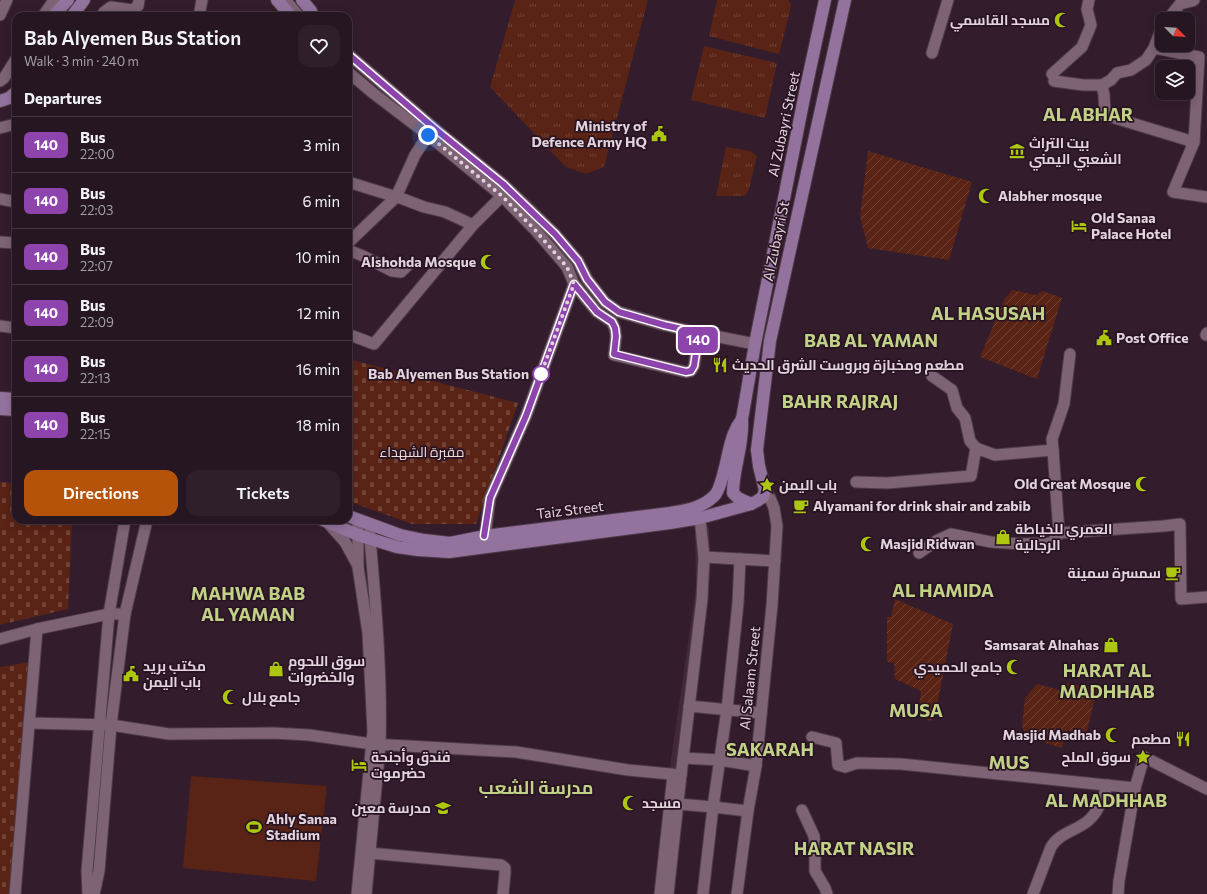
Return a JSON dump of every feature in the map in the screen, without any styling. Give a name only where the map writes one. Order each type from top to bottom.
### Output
[{"type":"main road","points":[[57,12],[68,0]]},
{"type":"main road","points":[[75,12],[84,0]]},
{"type":"main road","points":[[277,0],[288,12]]},
{"type":"main road","points":[[302,0],[311,12]]},
{"type":"main road","name":"Al Zubayri Street","points":[[742,419],[755,344],[825,0]]},
{"type":"main road","name":"Al Zubayri St","points":[[765,490],[757,450],[770,340],[845,0]]},
{"type":"main road","points":[[819,33],[821,46],[823,49],[830,49],[834,45]]},
{"type":"main road","points":[[0,101],[12,95]]},
{"type":"main road","points":[[0,398],[12,399]]},
{"type":"main road","points":[[0,409],[12,410]]},
{"type":"main road","points":[[742,419],[743,431],[733,482],[733,493],[738,498],[751,504],[763,497],[765,490]]},
{"type":"main road","name":"Taiz Street","points":[[353,518],[400,535],[450,543],[484,536],[670,513],[692,508],[704,504],[716,494],[726,468],[736,427],[742,419]]},
{"type":"main road","name":"Taiz Street","points":[[332,524],[364,537],[397,547],[449,552],[497,547],[700,518],[751,504]]},
{"type":"street","points":[[0,15],[7,0]]},
{"type":"street","points":[[46,12],[54,0]]},
{"type":"street","points":[[105,12],[111,7],[132,10],[138,6],[140,0]]},
{"type":"street","points":[[200,12],[202,0]]},
{"type":"street","points":[[285,0],[296,12]]},
{"type":"street","points":[[294,0],[303,12]]},
{"type":"street","points":[[932,53],[948,0]]},
{"type":"street","points":[[1089,0],[1088,9],[1091,25],[1082,47],[1053,77],[1084,85],[1102,85],[1111,80],[1117,73],[1131,70],[1146,60],[1154,48],[1199,57],[1194,142],[1173,192],[1207,197]]},
{"type":"street","points":[[1174,12],[1180,4],[1194,0]]},
{"type":"street","points":[[352,57],[434,128],[503,184],[555,234],[578,261],[587,279],[605,302],[619,312],[664,325],[755,344]]},
{"type":"street","points":[[0,81],[4,78],[12,65]]},
{"type":"street","points":[[352,75],[502,196],[536,231],[567,267],[574,284],[597,312],[612,322],[615,328],[616,336],[614,354],[686,372],[691,371],[694,366],[699,333]]},
{"type":"street","points":[[1102,85],[1105,114],[1194,142]]},
{"type":"street","points":[[0,128],[12,125]]},
{"type":"street","points":[[352,239],[396,197],[415,155],[428,135]]},
{"type":"street","points":[[352,183],[424,207],[445,212],[473,225]]},
{"type":"street","points":[[352,336],[374,344],[473,225],[502,196]]},
{"type":"street","points":[[0,199],[12,201]]},
{"type":"street","points":[[0,242],[12,243]]},
{"type":"street","points":[[352,252],[392,272],[401,272],[408,265]]},
{"type":"street","points":[[484,536],[490,498],[526,416],[574,284]]},
{"type":"street","points":[[0,326],[12,328]]},
{"type":"street","points":[[919,553],[936,541],[951,534],[991,542],[1022,544],[1052,543],[1059,533],[1052,439],[1064,404],[1070,354]]},
{"type":"street","points":[[932,376],[952,390],[957,408],[965,418],[970,441],[976,448],[995,455],[1053,450]]},
{"type":"street","points":[[856,482],[887,483],[971,476],[976,448]]},
{"type":"street","name":"Al Salaam Street","points":[[737,894],[748,811],[756,766],[772,605],[777,526],[774,508],[765,490]]},
{"type":"street","points":[[353,518],[364,537],[373,632],[373,731],[376,744],[366,894]]},
{"type":"street","points":[[660,894],[677,775],[683,758],[702,599],[704,556],[700,518]]},
{"type":"street","points":[[88,894],[87,871],[109,614],[124,524]]},
{"type":"street","points":[[94,894],[99,871],[111,725],[125,614],[146,524]]},
{"type":"street","points":[[328,524],[345,542],[358,567],[373,632]]},
{"type":"street","points":[[1059,533],[1180,524],[1181,599],[1207,597]]},
{"type":"street","points":[[358,567],[364,537],[370,525]]},
{"type":"street","points":[[704,556],[775,561]]},
{"type":"street","points":[[703,894],[727,709],[738,604],[740,559]]},
{"type":"street","points":[[0,639],[37,629],[109,614],[125,614]]},
{"type":"street","points":[[15,894],[37,629]]},
{"type":"street","points":[[689,706],[761,713]]},
{"type":"street","points":[[29,723],[99,726],[111,725],[169,734],[273,733],[309,735],[376,744],[516,752],[628,770],[677,775]]},
{"type":"street","points":[[812,737],[836,743],[838,765],[845,768],[857,764],[901,764],[1135,788]]},
{"type":"street","points":[[357,894],[376,744]]},
{"type":"street","points":[[1118,894],[1135,788],[1144,757],[1207,789]]},
{"type":"street","points":[[683,758],[720,760],[756,766]]},
{"type":"street","points":[[668,894],[678,804],[677,775]]},
{"type":"street","points":[[1033,894],[1055,840],[1089,820],[1097,810],[1108,785]]},
{"type":"street","points":[[678,804],[748,811]]},
{"type":"street","points":[[802,810],[814,836],[815,871],[827,894]]},
{"type":"street","points":[[369,853],[501,865],[505,868],[506,874],[502,894]]},
{"type":"shaded area","points":[[709,527],[711,564],[684,805],[665,801],[696,588],[695,529]]},
{"type":"green space","points":[[515,0],[648,0],[604,167],[586,174],[566,167],[490,87]]},
{"type":"green space","points":[[717,0],[788,0],[791,4],[790,11],[779,54],[709,36]]},
{"type":"green space","points":[[704,46],[777,63],[765,118],[691,100]]},
{"type":"green space","points":[[726,147],[750,151],[757,156],[749,189],[745,196],[716,196]]},
{"type":"green space","points":[[868,151],[972,182],[949,260],[868,248],[860,216]]},
{"type":"green space","points":[[1012,290],[1036,295],[1043,291],[1062,298],[1037,379],[980,357],[1004,300]]},
{"type":"green space","name":"مقبرة الشهداء","points":[[352,360],[518,403],[476,524],[412,524],[352,502]]},
{"type":"green space","points":[[0,482],[12,483],[12,524],[72,524],[68,609],[0,625]]},
{"type":"green space","points":[[895,599],[953,624],[938,701],[932,721],[925,719],[926,707],[919,706],[921,691],[895,679],[894,663],[887,662],[887,617],[891,617]]},
{"type":"green space","points":[[31,662],[13,894],[0,894],[0,667]]},
{"type":"green space","points":[[1067,683],[1097,689],[1086,735],[1067,730],[1062,748],[1026,737],[1022,726],[1025,698],[1037,684],[1063,691]]},
{"type":"green space","name":"Ahly Sanaa Stadium","points":[[191,776],[327,786],[316,881],[183,868]]},
{"type":"bus line","name":"140","points":[[352,57],[434,128],[503,184],[555,234],[578,261],[587,279],[605,302],[619,312],[699,333],[694,366],[691,371],[686,372],[614,354],[616,336],[615,328],[612,322],[597,312],[574,284],[526,416],[490,498],[484,536]]},
{"type":"place","name":"مسجد القاسمي","points":[[1062,20]]},
{"type":"place","name":"Ministry of Defence Army HQ","points":[[659,134]]},
{"type":"place","name":"بيت التراث الشعبي اليمني","points":[[1017,151]]},
{"type":"place","name":"Alabher mosque","points":[[986,196]]},
{"type":"place","name":"Old Sanaa Palace Hotel","points":[[1079,226]]},
{"type":"place","name":"Alshohda Mosque","points":[[488,262]]},
{"type":"place","name":"Post Office","points":[[1104,338]]},
{"type":"place","name":"مطعم ومخبازة وبروست الشرق الحديث","points":[[720,365]]},
{"type":"place","name":"Bab Alyemen Bus Station","points":[[541,374]]},
{"type":"place","name":"Old Great Mosque","points":[[1143,484]]},
{"type":"place","name":"باب اليمن","points":[[767,485]]},
{"type":"place","name":"Alyamani for drink shair and zabib","points":[[801,506]]},
{"type":"place","name":"العمري للخياطة الرجالية","points":[[1003,537]]},
{"type":"place","name":"Masjid Ridwan","points":[[868,544]]},
{"type":"place","name":"سمسرة سمينة","points":[[1173,573]]},
{"type":"place","name":"Samsarat Alnahas","points":[[1111,645]]},
{"type":"place","name":"جامع الحميدي","points":[[1014,667]]},
{"type":"place","name":"سوق اللحوم والخضروات","points":[[276,669]]},
{"type":"place","name":"مكتب بريد باب اليمن","points":[[131,674]]},
{"type":"place","name":"جامع بلال","points":[[230,697]]},
{"type":"place","name":"Masjid Madhab","points":[[1113,735]]},
{"type":"place","name":"مطعم","points":[[1183,739]]},
{"type":"place","name":"سوق الملح","points":[[1143,757]]},
{"type":"place","name":"فندق وأجنحة حضرموت","points":[[359,765]]},
{"type":"place","name":"مسجد","points":[[630,803]]},
{"type":"place","name":"مدرسة معين","points":[[443,808]]},
{"type":"place","name":"Ahly Sanaa Stadium","points":[[254,827]]},
{"type":"district","name":"AL ABHAR","points":[[1088,115]]},
{"type":"district","name":"AL HASUSAH","points":[[988,314]]},
{"type":"district","name":"BAB AL YAMAN","points":[[871,341]]},
{"type":"district","name":"BAHR RAJRAJ","points":[[840,402]]},
{"type":"district","name":"AL HAMIDA","points":[[943,591]]},
{"type":"district","name":"MAHWA BAB AL YAMAN","points":[[248,604]]},
{"type":"district","name":"HARAT AL MADHHAB","points":[[1107,681]]},
{"type":"district","name":"MUSA","points":[[916,711]]},
{"type":"district","name":"SAKARAH","points":[[770,750]]},
{"type":"district","name":"MUS","points":[[1009,763]]},
{"type":"district","name":"مدرسة الشعب","points":[[536,788]]},
{"type":"district","name":"AL MADHHAB","points":[[1106,801]]},
{"type":"district","name":"HARAT NASIR","points":[[854,849]]},
{"type":"route","points":[[428,135],[502,196],[536,231],[567,267],[574,284],[541,374]]}]
